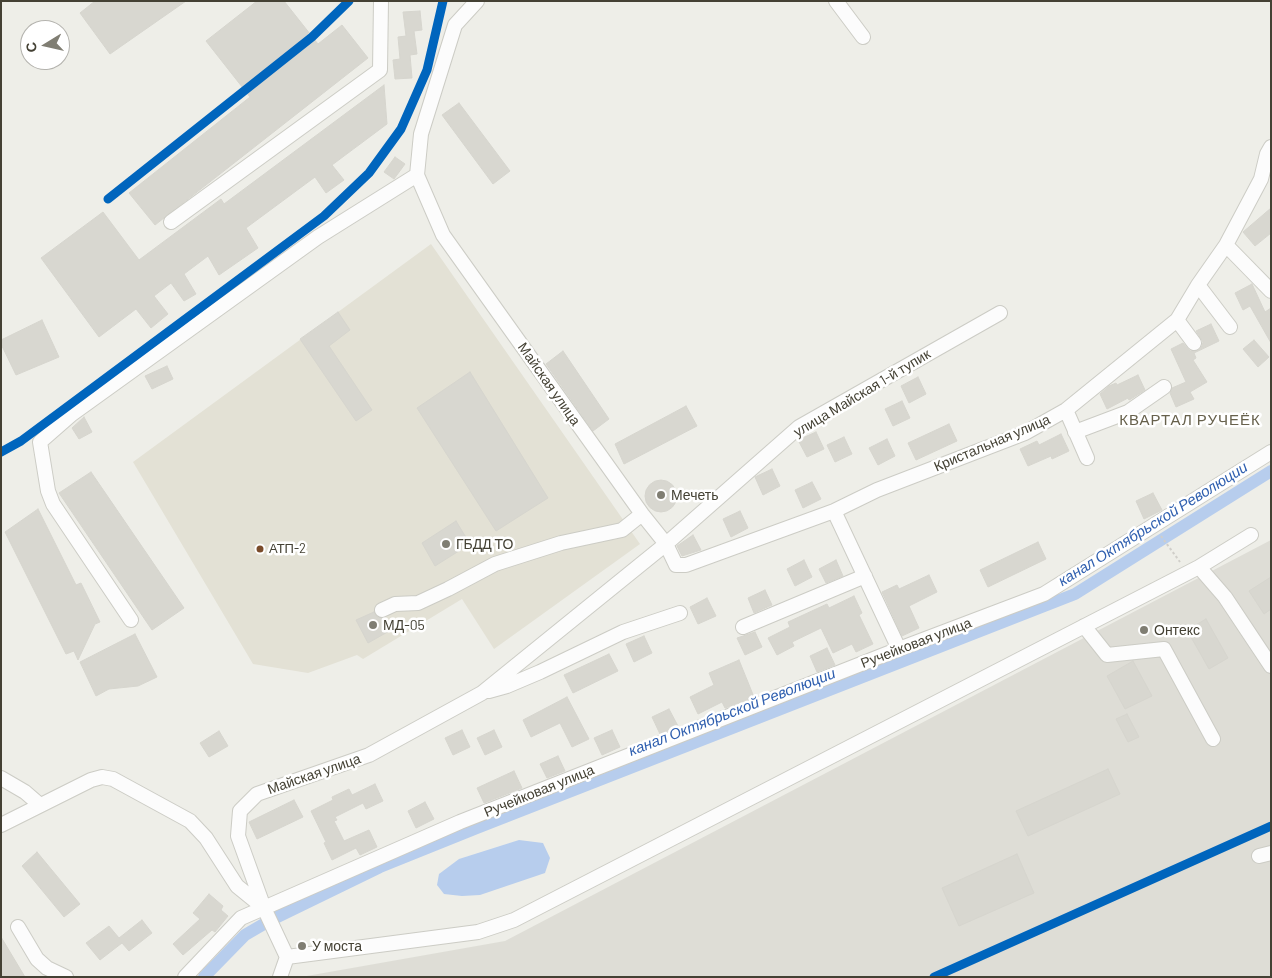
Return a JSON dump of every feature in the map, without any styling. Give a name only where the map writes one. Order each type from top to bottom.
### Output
[{"type":"street","points":[[172,222],[380,70],[381,1]]},
{"type":"street","points":[[836,1],[863,37]]},
{"type":"street","name":"Майская улица","points":[[287,957],[264,908],[238,836],[240,811],[257,794],[369,755],[482,693],[666,544],[642,514],[443,235],[417,175],[421,134],[456,25],[475,2]]},
{"type":"street","name":"Кристальная улица","points":[[666,544],[676,565],[686,565],[834,510],[877,490],[1025,433],[1066,410],[1177,320],[1198,285],[1226,245],[1266,178],[1267,154],[1271,147]]},
{"type":"street","points":[[131,620],[50,496],[40,442],[72,414],[310,242],[417,175]]},
{"type":"street","points":[[1226,245],[1271,291]]},
{"type":"street","points":[[1198,285],[1230,327]]},
{"type":"street","name":"улица Майская 1-й тупик","points":[[666,544],[799,428],[1000,313]]},
{"type":"street","points":[[1177,320],[1194,343]]},
{"type":"street","points":[[1075,432],[1128,412],[1164,387]]},
{"type":"street","points":[[1066,410],[1087,458]]},
{"type":"street","name":"Ручейковая улица","points":[[185,977],[241,918],[460,822],[1044,594],[1271,452]]},
{"type":"street","points":[[834,510],[899,649]]},
{"type":"street","points":[[382,610],[395,604],[418,603],[495,564],[561,543],[622,530],[642,514]]},
{"type":"street","points":[[280,977],[287,957],[478,932],[514,920],[1193,570],[1251,535]]},
{"type":"street","points":[[1193,570],[1225,597],[1271,666]]},
{"type":"street","points":[[743,627],[865,576]]},
{"type":"street","name":"Майская улица","points":[[482,693],[515,682],[623,632],[680,613]]},
{"type":"street","points":[[1084,626],[1106,655],[1164,648],[1213,740]]},
{"type":"street","points":[[1,825],[91,780],[102,777],[113,779],[190,821],[206,838],[237,886],[264,908]]},
{"type":"street","points":[[1,778],[25,792],[40,805]]},
{"type":"street","points":[[18,927],[37,959],[47,968],[66,977]]},
{"type":"path","points":[[1160,536],[1193,570]]},
{"type":"shaded area","name":"АТП-2","points":[[431,244],[640,544],[494,649],[462,599],[363,659],[357,655],[308,673],[253,664],[133,462]]},
{"type":"shaded area","points":[[1271,540],[1271,977],[301,977],[505,941]]},
{"type":"water","points":[[519,840],[543,843],[550,858],[545,873],[480,895],[444,894],[437,885],[439,874],[459,859]]},
{"type":"building","points":[[95,1],[186,1],[110,54],[80,13]]},
{"type":"building","points":[[257,1],[284,1],[318,44],[342,25],[368,58],[155,225],[129,193],[250,97],[206,41]]},
{"type":"building","points":[[420,11],[422,30],[414,31],[417,54],[410,55],[412,78],[395,79],[393,60],[400,59],[398,37],[406,36],[403,12]]},
{"type":"building","points":[[384,85],[387,124],[332,165],[344,180],[326,193],[315,177],[246,228],[258,248],[219,275],[208,256],[184,274],[196,294],[184,301],[171,283],[154,296],[168,314],[151,328],[136,309],[99,337],[41,258],[103,212],[139,260],[221,199],[224,204]]},
{"type":"building","points":[[459,103],[510,171],[493,184],[442,115]]},
{"type":"building","points":[[395,157],[405,164],[394,179],[384,172]]},
{"type":"building","points":[[1271,208],[1271,233],[1255,246],[1243,232]]},
{"type":"building","points":[[1252,284],[1265,312],[1271,308],[1271,343],[1250,306],[1243,310],[1235,293]]},
{"type":"building","points":[[338,312],[350,330],[329,346],[372,410],[356,421],[300,339]]},
{"type":"building","points":[[42,320],[59,357],[16,375],[1,344],[1,340]]},
{"type":"building","points":[[1211,324],[1219,341],[1194,353],[1196,358],[1193,360],[1207,382],[1190,392],[1194,399],[1176,407],[1170,393],[1172,388],[1186,382],[1171,349],[1183,343],[1190,351],[1199,350],[1203,342],[1196,331]]},
{"type":"building","points":[[1254,340],[1269,357],[1258,367],[1243,349]]},
{"type":"building","points":[[563,351],[609,419],[593,431],[546,364]]},
{"type":"building","points":[[167,366],[173,379],[152,389],[145,376]]},
{"type":"building","points":[[470,372],[548,498],[496,531],[417,408]]},
{"type":"building","points":[[1138,375],[1145,390],[1129,400],[1128,398],[1107,409],[1100,394],[1109,386],[1116,383],[1117,385]]},
{"type":"building","points":[[918,377],[926,394],[909,403],[901,386]]},
{"type":"building","points":[[902,401],[910,418],[893,426],[885,409]]},
{"type":"building","points":[[686,406],[697,426],[624,464],[615,444]]},
{"type":"building","points":[[84,417],[92,432],[79,439],[72,428]]},
{"type":"building","points":[[949,424],[957,441],[916,460],[908,443]]},
{"type":"building","points":[[816,432],[824,449],[807,457],[798,440]]},
{"type":"building","points":[[1061,434],[1069,451],[1052,459],[1051,456],[1028,466],[1020,449],[1037,441],[1039,445]]},
{"type":"building","points":[[844,437],[852,454],[835,462],[827,445]]},
{"type":"building","points":[[887,439],[895,456],[878,465],[869,448]]},
{"type":"building","points":[[772,469],[780,486],[763,495],[755,477]]},
{"type":"building","points":[[91,472],[184,608],[152,630],[59,493]]},
{"type":"building","name":"Мечеть","points":[[661,480],[667,481],[672,485],[676,490],[676,502],[672,507],[667,511],[661,512],[655,511],[650,507],[646,502],[645,496],[646,490],[650,485],[655,481]]},
{"type":"building","points":[[812,482],[821,499],[803,508],[795,490]]},
{"type":"building","points":[[1153,493],[1162,510],[1144,519],[1136,501]]},
{"type":"building","points":[[38,509],[76,585],[81,583],[100,622],[95,624],[78,660],[74,651],[66,654],[5,532]]},
{"type":"building","points":[[740,511],[748,528],[731,537],[723,519]]},
{"type":"building","name":"ГБДД ТО","points":[[456,521],[470,544],[435,566],[422,543]]},
{"type":"building","points":[[693,535],[701,550],[682,556],[677,546]]},
{"type":"building","points":[[1038,542],[1046,559],[988,587],[980,570]]},
{"type":"building","points":[[804,560],[812,577],[795,586],[787,569]]},
{"type":"building","points":[[836,560],[843,576],[826,583],[819,569]]},
{"type":"building","points":[[929,575],[937,592],[909,606],[919,628],[902,636],[882,592],[897,585],[899,589]]},
{"type":"building","points":[[1271,577],[1271,609],[1264,614],[1249,591]]},
{"type":"building","points":[[765,590],[772,605],[754,613],[748,598]]},
{"type":"building","points":[[854,596],[862,613],[859,615],[873,644],[856,652],[852,644],[833,653],[821,628],[792,642],[794,646],[777,655],[768,638],[790,627],[788,622],[827,604],[829,608]]},
{"type":"building","points":[[707,598],[716,616],[698,624],[690,607]]},
{"type":"building","name":"МД-05","points":[[374,612],[377,617],[385,618],[391,630],[368,643],[356,620]]},
{"type":"building","points":[[1206,619],[1228,658],[1209,669],[1187,630]]},
{"type":"building","points":[[755,632],[762,647],[745,655],[737,638]]},
{"type":"building","points":[[135,634],[157,677],[138,686],[109,689],[96,696],[80,662]]},
{"type":"building","points":[[644,636],[652,653],[634,662],[626,644]]},
{"type":"building","points":[[827,648],[835,665],[817,672],[810,656]]},
{"type":"building","points":[[609,654],[618,671],[573,693],[564,675]]},
{"type":"building","points":[[739,660],[754,697],[725,708],[722,702],[698,714],[690,697],[714,685],[709,673]]},
{"type":"building","points":[[1133,661],[1152,696],[1125,709],[1107,676]]},
{"type":"building","points":[[567,697],[589,739],[572,747],[560,723],[531,737],[523,720]]},
{"type":"building","points":[[669,709],[678,726],[660,734],[652,717]]},
{"type":"building","points":[[1127,714],[1139,737],[1128,742],[1116,719]]},
{"type":"building","points":[[462,730],[470,747],[453,755],[445,738]]},
{"type":"building","points":[[494,730],[502,747],[485,755],[477,738]]},
{"type":"building","points":[[612,730],[620,747],[602,755],[594,738]]},
{"type":"building","points":[[219,731],[228,746],[209,757],[200,743]]},
{"type":"building","points":[[558,756],[565,771],[547,778],[540,764]]},
{"type":"building","points":[[1108,769],[1120,794],[1028,836],[1016,811]]},
{"type":"building","points":[[514,771],[522,788],[484,803],[477,788]]},
{"type":"building","points":[[375,784],[383,801],[366,809],[363,803],[335,817],[337,820],[334,821],[344,841],[369,830],[377,847],[360,855],[356,848],[332,860],[324,843],[326,842],[311,811],[333,800],[332,797],[349,789],[352,795]]},
{"type":"building","points":[[294,800],[303,817],[257,839],[249,822]]},
{"type":"building","points":[[425,802],[434,819],[416,828],[408,811]]},
{"type":"building","points":[[37,852],[80,904],[64,917],[22,866]]},
{"type":"building","points":[[1017,854],[1034,893],[959,926],[942,888]]},
{"type":"building","points":[[209,894],[223,906],[221,910],[228,916],[215,932],[212,930],[183,955],[173,944],[200,919],[193,913]]},
{"type":"building","points":[[142,920],[152,933],[129,951],[122,943],[100,960],[86,943],[109,926],[119,938]]},
{"type":"building","points":[[1,937],[25,977],[1,977]]},
{"type":"waterway","name":"канал Октябрьской Революции","points":[[204,977],[245,935],[269,921],[380,867],[1075,594],[1271,471]]},
{"type":"transit line","points":[[108,199],[312,37],[349,1]]},
{"type":"transit line","points":[[1,452],[21,441],[324,216],[369,173],[401,129],[427,70],[443,1]]},
{"type":"transit line","points":[[934,977],[1271,826]]},
{"type":"place","name":"Мечеть","points":[[661,495]]},
{"type":"place","name":"ГБДД ТО","points":[[446,544]]},
{"type":"place","name":"АТП-2","points":[[260,549]]},
{"type":"place","name":"МД-05","points":[[373,625]]},
{"type":"place","name":"Онтекс","points":[[1144,630]]},
{"type":"place","name":"У моста","points":[[302,946]]},
{"type":"district","name":"КВАРТАЛ РУЧЕЁК","points":[[1190,420]]}]
